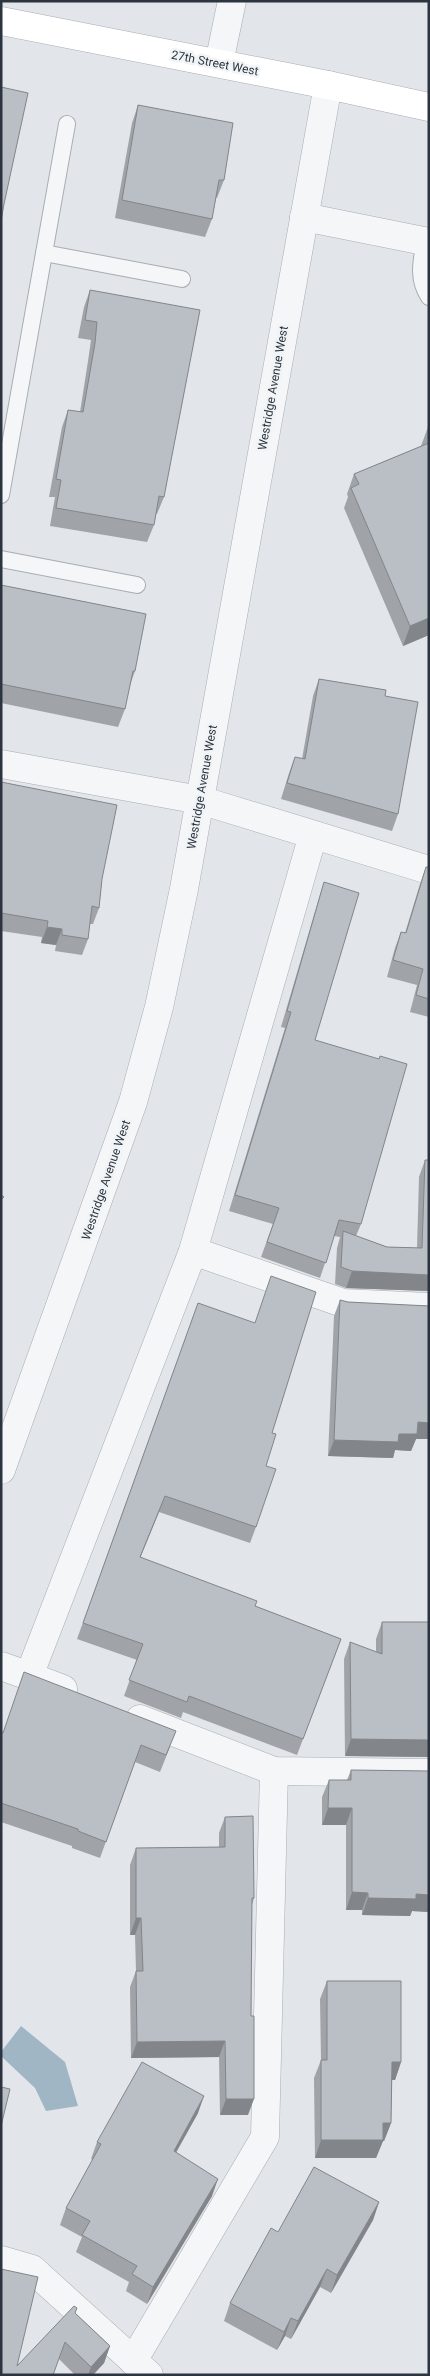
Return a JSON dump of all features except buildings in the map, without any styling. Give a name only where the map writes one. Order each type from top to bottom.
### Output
[{"type":"street","points":[[219,63],[232,1]]},
{"type":"street","name":"27th Street West","points":[[1,21],[219,63],[429,107]]},
{"type":"street","name":"Westridge Avenue West","points":[[1,1470],[133,1102],[159,1007],[200,800],[328,85]]},
{"type":"street","points":[[304,218],[427,241]]},
{"type":"street","points":[[1,764],[200,800],[429,870]]},
{"type":"street","points":[[29,1676],[193,1252],[313,835]]},
{"type":"street","points":[[193,1252],[344,1303],[429,1307]]},
{"type":"street","points":[[1,1666],[83,1697]]},
{"type":"street","points":[[119,1711],[274,1771],[429,1773]]},
{"type":"street","points":[[1,2260],[32,2269],[141,2368],[265,2137],[274,1771]]},
{"type":"lane","points":[[1,495],[67,124]]},
{"type":"lane","points":[[427,241],[419,267],[420,278],[429,297]]},
{"type":"lane","points":[[44,253],[182,279]]},
{"type":"lane","points":[[1,559],[137,585]]},
{"type":"water","points":[[21,2026],[65,2062],[78,2106],[46,2111],[35,2088],[1,2056],[1,2052]]}]
